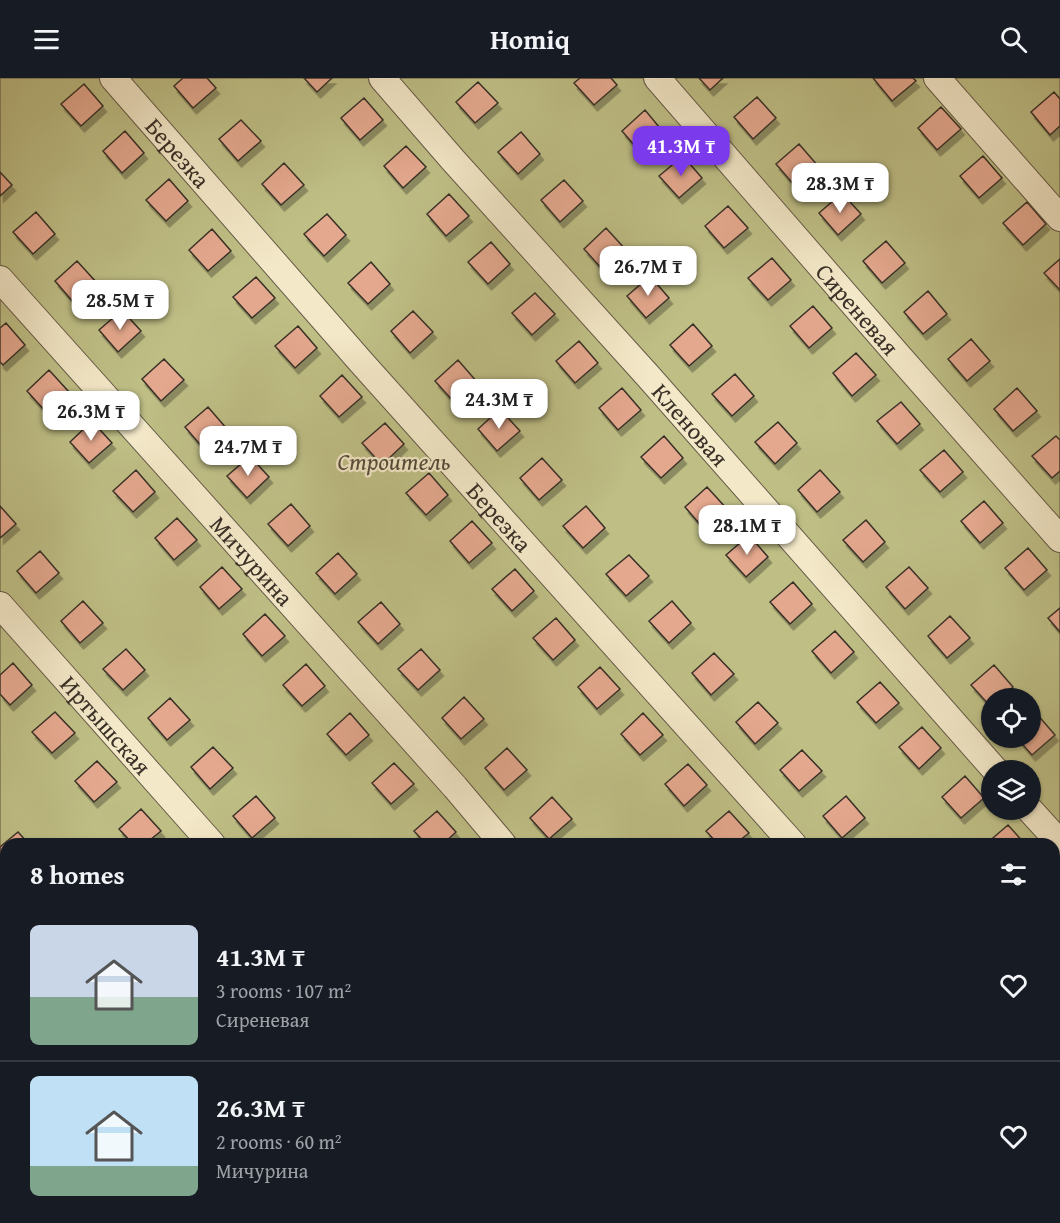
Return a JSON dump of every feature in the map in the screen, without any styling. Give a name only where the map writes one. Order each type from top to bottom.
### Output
[{"type":"street","name":"Березка","points":[[113,78],[361,362],[788,838]]},
{"type":"street","name":"Кленовая","points":[[382,78],[986,760]]},
{"type":"street","name":"Сиреневая","points":[[657,78],[1060,539]]},
{"type":"street","points":[[937,78],[1060,218]]},
{"type":"street","name":"Мичурина","points":[[0,279],[498,838]]},
{"type":"street","name":"Иртышская","points":[[0,605],[207,838]]},
{"type":"street","points":[[1039,820],[1055,838]]},
{"type":"green space","name":"Строитель","points":[[0,78],[1060,78],[1060,838],[0,838]]},
{"type":"building","points":[[183,78],[207,78],[216,88],[193,108],[174,86]]},
{"type":"building","points":[[304,78],[332,78],[317,92]]},
{"type":"building","points":[[580,78],[611,78],[617,85],[594,105],[574,83]]},
{"type":"building","points":[[699,78],[723,78],[710,90]]},
{"type":"building","points":[[873,78],[913,78],[916,81],[892,101]]},
{"type":"building","points":[[478,82],[498,103],[475,123],[456,102]]},
{"type":"building","points":[[84,84],[103,106],[81,126],[61,104]]},
{"type":"building","points":[[1054,92],[1060,99],[1060,126],[1050,135],[1031,112]]},
{"type":"building","points":[[757,97],[776,118],[753,139],[734,117]]},
{"type":"building","points":[[364,98],[383,120],[360,140],[341,118]]},
{"type":"building","points":[[941,107],[961,129],[937,150],[918,128]]},
{"type":"building","points":[[645,110],[664,133],[641,153],[622,131]]},
{"type":"building","points":[[241,120],[261,141],[238,161],[219,139]]},
{"type":"building","points":[[125,131],[144,153],[122,173],[103,151]]},
{"type":"building","points":[[521,132],[540,154],[518,174],[498,152]]},
{"type":"building","points":[[799,144],[818,166],[795,186],[776,164]]},
{"type":"building","points":[[406,146],[426,167],[403,188],[384,166]]},
{"type":"building","points":[[683,156],[702,178],[679,198],[659,176]]},
{"type":"building","points":[[983,156],[1002,178],[979,198],[960,176]]},
{"type":"building","points":[[284,163],[304,185],[281,205],[262,184]]},
{"type":"building","points":[[0,172],[12,185],[0,196]]},
{"type":"building","points":[[169,179],[188,201],[166,221],[146,200]]},
{"type":"building","points":[[564,180],[583,201],[560,222],[541,200]]},
{"type":"building","points":[[842,193],[861,214],[838,235],[819,213]]},
{"type":"building","points":[[449,194],[469,216],[446,236],[427,214]]},
{"type":"building","points":[[1027,202],[1046,224],[1023,245],[1003,223]]},
{"type":"building","points":[[728,206],[748,228],[724,248],[705,226]]},
{"type":"building","points":[[36,212],[55,234],[33,254],[13,232]]},
{"type":"building","points":[[327,214],[346,235],[324,256],[304,234]]},
{"type":"building","points":[[606,228],[626,250],[603,270],[584,249]]},
{"type":"building","points":[[212,229],[231,251],[208,271],[189,250]]},
{"type":"building","points":[[886,241],[905,263],[882,283],[863,261]]},
{"type":"building","points":[[491,242],[510,264],[488,284],[468,262]]},
{"type":"building","points":[[772,258],[791,280],[768,300],[748,278]]},
{"type":"building","points":[[1060,259],[1060,290],[1044,273]]},
{"type":"building","points":[[77,261],[97,283],[74,303],[55,281]]},
{"type":"building","points":[[371,262],[390,284],[368,304],[348,283]]},
{"type":"building","points":[[650,276],[669,298],[646,318],[627,296]]},
{"type":"building","points":[[256,277],[275,298],[252,318],[233,297]]},
{"type":"building","points":[[928,291],[947,314],[923,334],[904,312]]},
{"type":"building","points":[[535,293],[555,314],[532,335],[512,313]]},
{"type":"building","points":[[813,306],[832,328],[809,348],[790,326]]},
{"type":"building","points":[[122,310],[141,331],[118,352],[99,330]]},
{"type":"building","points":[[413,311],[433,332],[410,353],[391,331]]},
{"type":"building","points":[[6,323],[25,345],[3,365],[0,362],[0,328]]},
{"type":"building","points":[[693,324],[712,346],[689,366],[670,345]]},
{"type":"building","points":[[298,326],[317,348],[295,368],[275,346]]},
{"type":"building","points":[[971,339],[990,361],[967,381],[948,359]]},
{"type":"building","points":[[579,341],[598,363],[575,383],[556,361]]},
{"type":"building","points":[[856,353],[876,375],[852,396],[833,373]]},
{"type":"building","points":[[164,359],[184,380],[161,401],[142,379]]},
{"type":"building","points":[[458,360],[477,382],[454,402],[435,381]]},
{"type":"building","points":[[49,370],[69,392],[46,412],[27,391]]},
{"type":"building","points":[[735,374],[754,396],[732,416],[712,394]]},
{"type":"building","points":[[342,375],[362,397],[339,417],[320,396]]},
{"type":"building","points":[[622,388],[641,410],[618,430],[599,408]]},
{"type":"building","points":[[1017,388],[1037,411],[1013,431],[994,409]]},
{"type":"building","points":[[901,402],[920,424],[897,444],[877,421]]},
{"type":"building","points":[[208,407],[227,429],[204,449],[185,427]]},
{"type":"building","points":[[500,409],[520,431],[497,451],[478,429]]},
{"type":"building","points":[[92,421],[112,443],[89,463],[70,442]]},
{"type":"building","points":[[778,422],[797,443],[775,464],[755,442]]},
{"type":"building","points":[[385,423],[404,444],[382,465],[362,443]]},
{"type":"building","points":[[664,436],[683,458],[661,478],[641,457]]},
{"type":"building","points":[[1056,436],[1060,440],[1060,471],[1052,478],[1032,456]]},
{"type":"building","points":[[944,450],[963,472],[940,492],[920,470]]},
{"type":"building","points":[[250,456],[269,477],[247,498],[227,476]]},
{"type":"building","points":[[542,458],[562,480],[539,500],[520,478]]},
{"type":"building","points":[[136,470],[155,492],[133,512],[113,491]]},
{"type":"building","points":[[820,470],[840,492],[817,512],[798,490]]},
{"type":"building","points":[[429,473],[448,495],[426,515],[406,493]]},
{"type":"building","points":[[707,487],[727,509],[704,529],[685,507]]},
{"type":"building","points":[[984,501],[1003,523],[980,543],[961,521]]},
{"type":"building","points":[[291,504],[310,526],[288,546],[268,524]]},
{"type":"building","points":[[0,506],[16,524],[0,538]]},
{"type":"building","points":[[586,506],[605,528],[583,548],[563,526]]},
{"type":"building","points":[[177,518],[197,540],[174,560],[155,538]]},
{"type":"building","points":[[866,520],[885,542],[863,562],[843,540]]},
{"type":"building","points":[[472,521],[492,543],[469,563],[450,541]]},
{"type":"building","points":[[749,535],[768,557],[746,577],[726,555]]},
{"type":"building","points":[[1028,548],[1047,570],[1024,590],[1005,568]]},
{"type":"building","points":[[40,551],[59,573],[36,593],[17,571]]},
{"type":"building","points":[[338,553],[357,574],[335,594],[316,573]]},
{"type":"building","points":[[629,555],[649,576],[626,596],[606,574]]},
{"type":"building","points":[[222,567],[242,589],[219,609],[200,587]]},
{"type":"building","points":[[909,567],[928,588],[905,609],[886,587]]},
{"type":"building","points":[[515,569],[534,591],[512,611],[492,589]]},
{"type":"building","points":[[793,582],[812,604],[790,624],[770,602]]},
{"type":"building","points":[[83,601],[103,623],[80,643],[61,621]]},
{"type":"building","points":[[672,601],[691,623],[669,643],[649,621]]},
{"type":"building","points":[[381,602],[400,624],[378,644],[358,622]]},
{"type":"building","points":[[1060,608],[1060,632],[1048,618]]},
{"type":"building","points":[[265,614],[285,636],[262,656],[243,634]]},
{"type":"building","points":[[950,616],[970,638],[947,658],[928,636]]},
{"type":"building","points":[[556,618],[575,640],[553,660],[533,638]]},
{"type":"building","points":[[835,631],[854,652],[831,673],[812,651]]},
{"type":"building","points":[[126,649],[145,670],[123,690],[103,669]]},
{"type":"building","points":[[421,649],[440,670],[418,690],[398,669]]},
{"type":"building","points":[[714,653],[734,674],[711,695],[692,673]]},
{"type":"building","points":[[13,663],[32,685],[10,705],[0,694],[0,675]]},
{"type":"building","points":[[306,664],[325,686],[302,706],[283,685]]},
{"type":"building","points":[[994,665],[1013,687],[981,688],[981,696],[971,685]]},
{"type":"building","points":[[600,667],[620,689],[597,709],[578,687]]},
{"type":"building","points":[[880,682],[899,703],[876,723],[857,702]]},
{"type":"building","points":[[464,697],[484,719],[461,739],[442,718]]},
{"type":"building","points":[[170,698],[190,720],[167,740],[148,718]]},
{"type":"building","points":[[758,702],[778,723],[755,744],[736,722]]},
{"type":"building","points":[[55,712],[75,733],[52,753],[32,732]]},
{"type":"building","points":[[350,713],[369,735],[346,755],[327,734]]},
{"type":"building","points":[[643,713],[663,735],[640,755],[621,734]]},
{"type":"building","points":[[1041,719],[1055,735],[1041,747]]},
{"type":"building","points":[[922,727],[941,748],[919,769],[899,747]]},
{"type":"building","points":[[213,747],[233,768],[210,789],[191,767]]},
{"type":"building","points":[[507,748],[527,770],[504,790],[485,768]]},
{"type":"building","points":[[1026,748],[1040,748],[1032,755]]},
{"type":"building","points":[[802,750],[822,771],[799,791],[780,770]]},
{"type":"building","points":[[97,761],[117,782],[94,802],[75,781]]},
{"type":"building","points":[[394,763],[414,784],[391,804],[372,783]]},
{"type":"building","points":[[688,764],[707,785],[684,806],[665,784]]},
{"type":"building","points":[[965,776],[981,795],[981,801],[961,818],[942,797]]},
{"type":"building","points":[[256,796],[275,818],[252,838],[233,816]]},
{"type":"building","points":[[846,796],[865,818],[842,838],[823,816]]},
{"type":"building","points":[[552,797],[572,819],[548,838],[530,818]]},
{"type":"building","points":[[141,809],[161,831],[152,838],[127,838],[119,829]]},
{"type":"building","points":[[437,811],[456,832],[450,838],[420,838],[414,831]]},
{"type":"building","points":[[729,811],[749,833],[743,838],[712,838],[706,831]]},
{"type":"building","points":[[1008,825],[1020,838],[993,838]]},
{"type":"building","points":[[18,832],[24,838],[11,838]]}]
